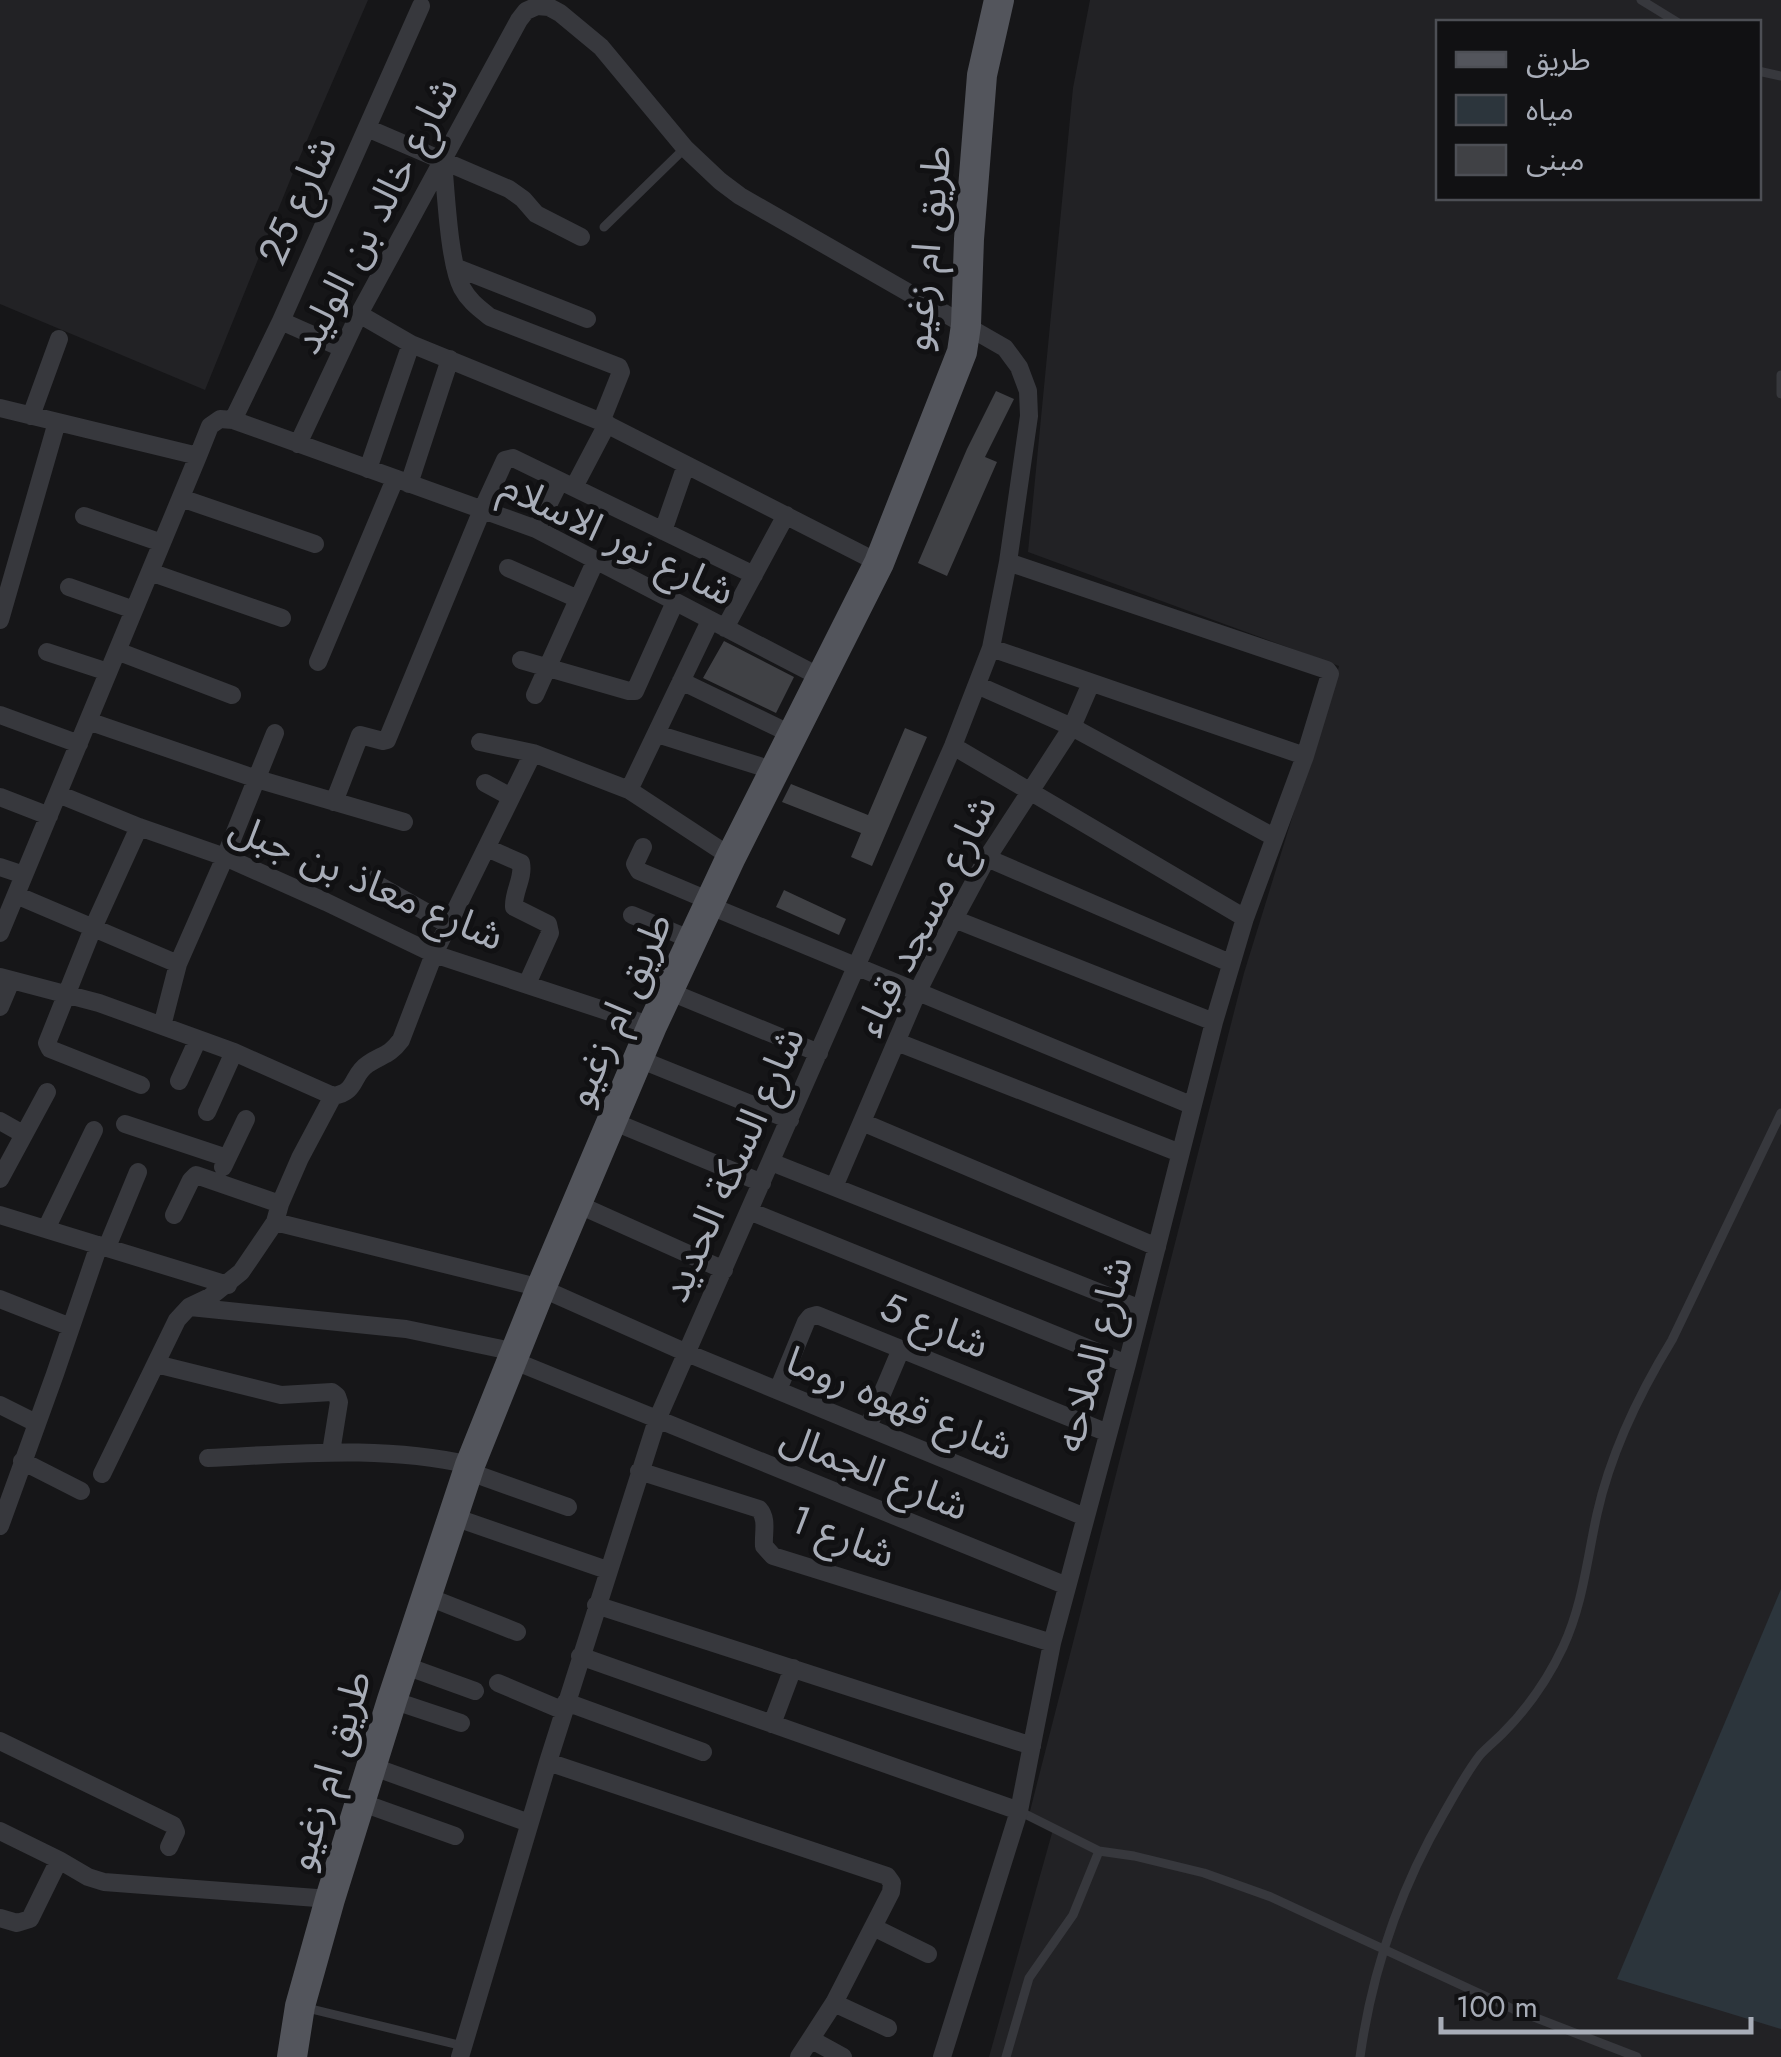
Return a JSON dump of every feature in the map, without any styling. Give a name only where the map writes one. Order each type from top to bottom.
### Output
[{"type":"main road","name":"طريق ام زغيو","points":[[292,2057],[300,2006],[330,1900],[468,1468],[652,1026],[731,857],[879,563],[962,352],[982,75],[999,0]]},
{"type":"street","name":"شارع 25","points":[[232,420],[281,321],[421,6]]},
{"type":"street","name":"شارع السكة الحديد","points":[[461,2051],[580,1656],[658,1420],[953,746],[991,648],[1029,416],[1028,391],[1020,368],[1005,348],[760,209],[720,181],[685,148],[601,47],[560,14],[538,6],[518,20]]},
{"type":"street","name":"شارع خالد بن الوليد","points":[[298,444],[359,314],[518,20]]},
{"type":"street","points":[[368,128],[509,189],[536,214],[582,237]]},
{"type":"street","points":[[442,160],[455,267],[474,304],[490,316],[620,367],[606,428],[536,529]]},
{"type":"street","points":[[455,267],[587,320]]},
{"type":"street","points":[[359,314],[411,344],[606,424],[879,563]]},
{"type":"street","points":[[281,321],[342,348]]},
{"type":"street","points":[[31,416],[59,340]]},
{"type":"street","points":[[368,469],[411,344]]},
{"type":"street","points":[[318,662],[402,482],[450,360]]},
{"type":"street","points":[[0,408],[198,456]]},
{"type":"street","points":[[0,933],[210,426],[220,419],[232,420]]},
{"type":"street","name":"شارع نور الاسلام","points":[[232,420],[536,529],[822,678]]},
{"type":"street","points":[[0,620],[57,422]]},
{"type":"street","points":[[334,802],[361,734],[387,740],[482,510],[502,464],[509,459],[754,575]]},
{"type":"street","points":[[663,531],[686,465]]},
{"type":"street","points":[[181,498],[315,544]]},
{"type":"street","points":[[84,516],[162,542]]},
{"type":"street","points":[[629,790],[682,681],[754,575],[786,516]]},
{"type":"street","points":[[535,696],[595,562]]},
{"type":"street","name":"شارع الملاحه","points":[[942,2057],[1019,1812],[1052,1643],[1230,963],[1305,756],[1330,674],[1008,562]]},
{"type":"street","points":[[508,568],[578,599]]},
{"type":"street","points":[[150,572],[282,618]]},
{"type":"street","points":[[70,587],[134,610]]},
{"type":"street","points":[[521,660],[629,691],[636,688],[675,602]]},
{"type":"street","points":[[991,648],[1305,756]]},
{"type":"street","points":[[117,651],[232,695]]},
{"type":"street","points":[[47,652],[108,672]]},
{"type":"street","points":[[682,681],[793,735]]},
{"type":"street","name":"شارع مسجد قباء","points":[[834,1187],[918,992],[954,919],[987,858],[1072,728],[1091,682]]},
{"type":"street","points":[[978,684],[1072,728],[1274,836]]},
{"type":"street","points":[[0,715],[79,744]]},
{"type":"street","points":[[88,722],[257,779],[404,822]]},
{"type":"street","points":[[162,1026],[178,964],[275,733]]},
{"type":"street","points":[[656,734],[774,770]]},
{"type":"street","points":[[480,742],[533,753],[629,790],[731,857]]},
{"type":"street","points":[[953,746],[1245,918]]},
{"type":"street","points":[[0,1007],[6,979],[162,1026],[234,1052],[333,1096],[347,1092],[366,1066],[383,1058],[401,1040],[434,954],[533,753]]},
{"type":"street","points":[[486,783],[512,797]]},
{"type":"street","name":"شارع معاذ بن جبل","points":[[58,794],[225,858],[434,954],[652,1026]]},
{"type":"street","points":[[0,797],[49,816]]},
{"type":"street","points":[[139,826],[93,928],[48,1046],[141,1085]]},
{"type":"street","points":[[643,847],[635,864],[639,871],[1191,1105]]},
{"type":"street","points":[[487,848],[521,864],[514,907],[550,928],[527,984]]},
{"type":"street","points":[[987,858],[1230,963]]},
{"type":"street","points":[[0,867],[24,876]]},
{"type":"street","points":[[366,878],[449,925]]},
{"type":"street","points":[[16,895],[178,964]]},
{"type":"street","points":[[632,915],[692,940]]},
{"type":"street","points":[[954,919],[1214,1022]]},
{"type":"street","points":[[668,991],[819,1053]]},
{"type":"street","points":[[179,1081],[198,1039]]},
{"type":"street","points":[[897,1042],[1180,1153]]},
{"type":"street","points":[[206,1112],[234,1052]]},
{"type":"street","points":[[639,1059],[790,1120]]},
{"type":"street","points":[[0,1180],[47,1092]]},
{"type":"street","points":[[102,1474],[176,1320],[190,1306],[210,1297],[242,1272],[278,1213],[300,1158],[333,1096]]},
{"type":"street","points":[[174,1215],[193,1177],[200,1175],[216,1181],[246,1120]]},
{"type":"street","points":[[0,1121],[22,1134]]},
{"type":"street","points":[[612,1121],[762,1183]]},
{"type":"street","points":[[862,1122],[1158,1247]]},
{"type":"street","points":[[125,1124],[227,1158]]},
{"type":"street","points":[[46,1229],[94,1130]]},
{"type":"street","points":[[771,1162],[1141,1309]]},
{"type":"street","points":[[0,1526],[71,1327],[138,1172]]},
{"type":"street","name":"شارع قهوه روما","points":[[216,1181],[278,1213],[541,1288],[687,1353],[1086,1517]]},
{"type":"street","points":[[577,1204],[724,1270]]},
{"type":"street","points":[[750,1211],[1127,1364]]},
{"type":"street","points":[[0,1215],[228,1284]]},
{"type":"street","points":[[0,1299],[71,1327]]},
{"type":"street","name":"شارع الجمال","points":[[190,1306],[406,1329],[514,1356],[658,1420],[1067,1586]]},
{"type":"street","name":"شارع 5","points":[[778,1390],[806,1322],[816,1315],[1108,1433]]},
{"type":"street","points":[[868,1428],[901,1349]]},
{"type":"street","points":[[156,1364],[281,1395],[332,1392],[339,1402],[331,1452]]},
{"type":"street","points":[[1,1408],[36,1423]]},
{"type":"street","points":[[208,1458],[331,1452],[413,1454],[468,1468],[568,1507]]},
{"type":"street","points":[[22,1462],[81,1491]]},
{"type":"street","name":"شارع 1","points":[[640,1471],[759,1510],[764,1514],[764,1546],[773,1556],[1052,1643]]},
{"type":"street","points":[[451,1516],[608,1570]]},
{"type":"street","points":[[426,1596],[517,1632]]},
{"type":"street","points":[[596,1606],[1032,1746]]},
{"type":"street","points":[[580,1656],[1019,1812]]},
{"type":"street","points":[[403,1665],[475,1691]]},
{"type":"street","points":[[772,1724],[793,1668]]},
{"type":"street","points":[[498,1683],[703,1752]]},
{"type":"street","points":[[392,1700],[462,1723]]},
{"type":"street","points":[[0,1741],[173,1825],[176,1832],[169,1846]]},
{"type":"street","points":[[548,1762],[887,1876],[892,1883],[891,1892],[834,2004],[799,2057]]},
{"type":"street","points":[[372,1766],[529,1823]]},
{"type":"street","points":[[360,1802],[455,1836]]},
{"type":"street","points":[[0,1831],[104,1882],[330,1900]]},
{"type":"street","points":[[0,1918],[17,1924],[30,1919],[59,1860]]},
{"type":"street","points":[[873,1926],[928,1954]]},
{"type":"street","points":[[834,2004],[888,2028]]},
{"type":"street","points":[[812,2040],[843,2057]]},
{"type":"lane","points":[[1641,0],[1674,20]]},
{"type":"lane","points":[[604,227],[685,148]]},
{"type":"lane","points":[[1781,375],[1781,394]]},
{"type":"lane","points":[[1360,2057],[1383,1950],[1414,1870],[1456,1791],[1481,1754],[1536,1694],[1563,1647],[1581,1598],[1598,1512],[1619,1442],[1781,1113]]},
{"type":"lane","points":[[1019,1812],[1099,1852],[1169,1864],[1238,1884],[1513,2009],[1638,2057]]},
{"type":"lane","points":[[1006,2057],[1029,1978],[1072,1915],[1099,1852]]},
{"type":"lane","points":[[300,2006],[461,2051]]},
{"type":"shaded area","points":[[0,0],[368,0],[205,390],[0,304]]},
{"type":"shaded area","points":[[1090,0],[1781,0],[1781,2057],[989,2057],[1054,1826],[1029,1815],[1244,973],[1339,666],[1028,552],[1073,88]]},
{"type":"water","points":[[1781,1589],[1781,2029],[1617,1979]]},
{"type":"building","points":[[996,391],[1014,399],[985,457],[997,462],[947,576],[918,563]]},
{"type":"building","points":[[724,641],[794,677],[776,713],[703,678]]},
{"type":"building","points":[[905,728],[927,737],[872,866],[851,857],[861,833],[782,802],[791,784],[868,815]]},
{"type":"building","points":[[784,890],[846,919],[839,935],[776,907]]}]
